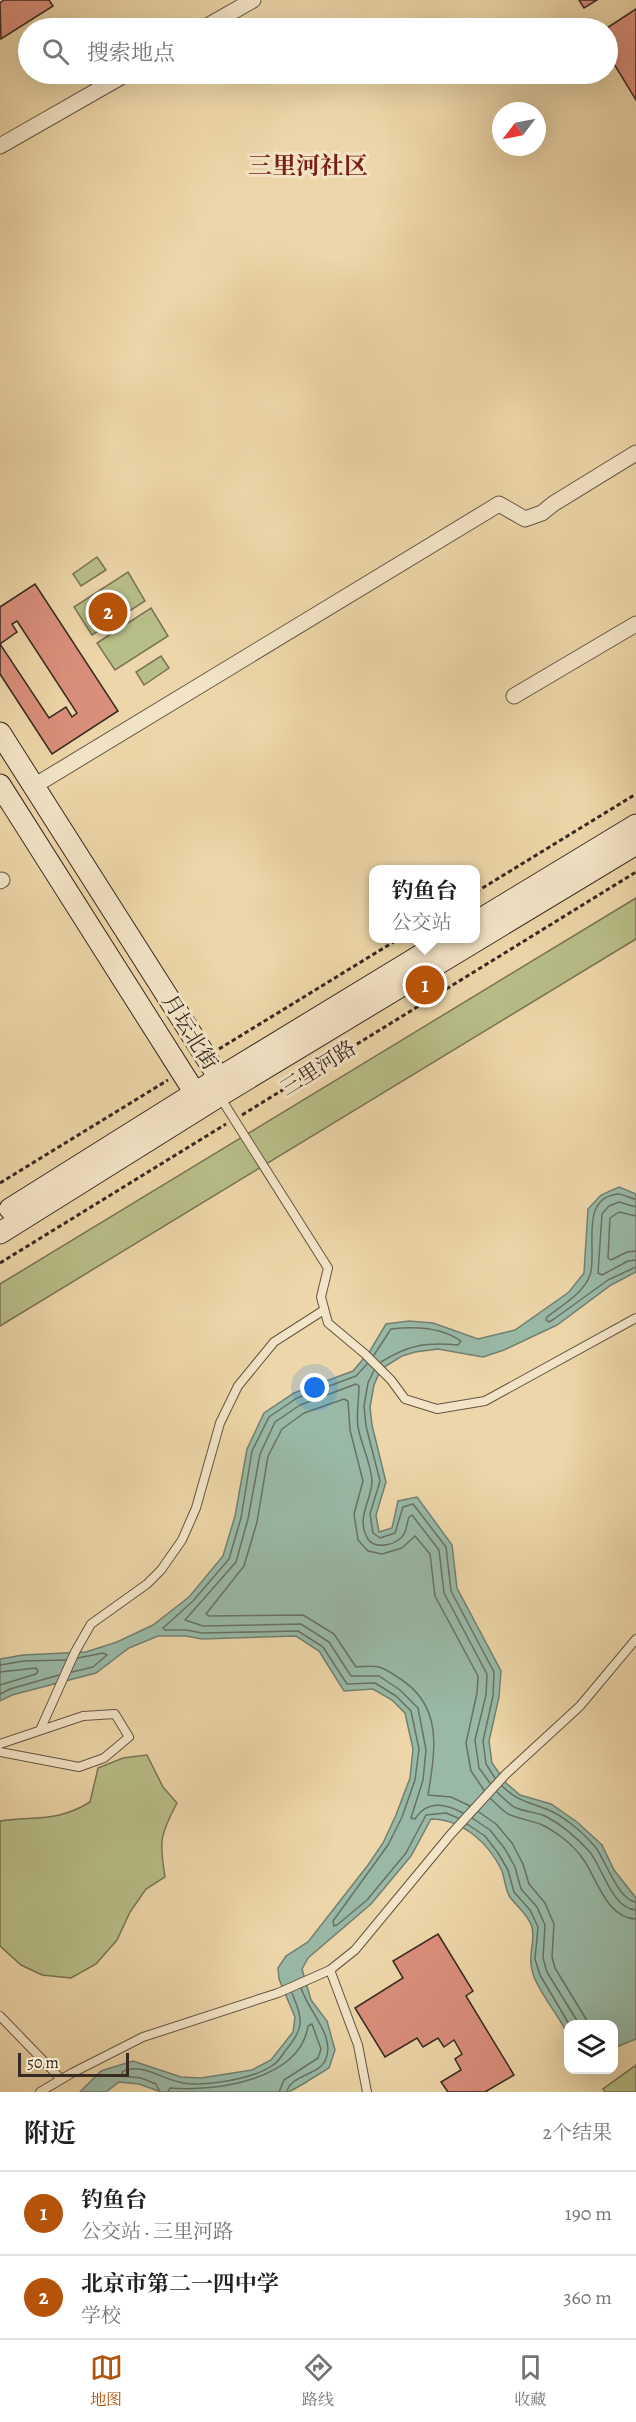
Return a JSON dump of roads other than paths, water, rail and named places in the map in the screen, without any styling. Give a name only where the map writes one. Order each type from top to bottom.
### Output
[{"type":"main road","name":"月坛北街","points":[[0,733],[219,1087]]},
{"type":"main road","name":"月坛北街","points":[[0,785],[195,1093]]},
{"type":"main road","points":[[480,920],[636,825]]},
{"type":"main road","name":"三里河路","points":[[480,935],[636,844]]},
{"type":"main road","name":"三里河路","points":[[0,1233],[219,1087],[443,943]]},
{"type":"main road","name":"三里河路","points":[[0,1216],[195,1093],[219,1087],[466,943]]},
{"type":"street","points":[[222,18],[253,0]]},
{"type":"street","points":[[0,146],[108,84]]},
{"type":"street","points":[[34,786],[499,504],[525,519],[542,513],[636,453]]},
{"type":"street","points":[[514,696],[636,624]]},
{"type":"lane","points":[[219,1087],[234,1119],[328,1268],[321,1298],[328,1323],[365,1354],[391,1380],[405,1400],[436,1409],[485,1401],[636,1318]]},
{"type":"lane","points":[[41,1728],[75,1652],[91,1624],[147,1584],[161,1570],[182,1540],[196,1508],[220,1423],[238,1386],[274,1342],[324,1310]]},
{"type":"lane","points":[[40,2092],[144,2037],[278,1992],[330,1970],[355,1950],[451,1834],[506,1774],[580,1706],[636,1639]]},
{"type":"lane","points":[[0,1744],[41,1728],[83,1716],[115,1714],[129,1737],[104,1758],[79,1767],[0,1752]]},
{"type":"lane","points":[[330,1970],[358,2045],[367,2092]]},
{"type":"lane","points":[[0,2016],[61,2079]]},
{"type":"water","points":[[619,1187],[636,1194],[636,1272],[611,1285],[557,1325],[504,1350],[483,1357],[438,1349],[402,1356],[381,1369],[374,1385],[370,1407],[386,1482],[376,1515],[379,1532],[392,1528],[398,1501],[417,1497],[452,1545],[457,1588],[501,1671],[499,1697],[489,1741],[492,1763],[506,1783],[520,1795],[551,1804],[577,1822],[602,1845],[614,1870],[636,1898],[636,2039],[618,2046],[618,2020],[564,2020],[564,2027],[534,1977],[531,1963],[533,1933],[530,1922],[508,1894],[502,1871],[490,1851],[464,1828],[442,1820],[431,1819],[411,1856],[371,1904],[308,1958],[302,1969],[311,2000],[327,2021],[335,2050],[329,2068],[289,2092],[161,2092],[139,2084],[119,2082],[106,2092],[80,2092],[101,2071],[133,2061],[181,2077],[201,2078],[252,2070],[271,2060],[293,2032],[295,2017],[279,1979],[278,1968],[286,1956],[308,1942],[383,1843],[410,1778],[413,1749],[405,1713],[392,1700],[373,1689],[344,1691],[319,1651],[296,1636],[202,1639],[186,1636],[158,1636],[129,1648],[96,1673],[12,1695],[0,1701],[0,1659],[23,1655],[86,1652],[117,1642],[153,1625],[189,1597],[223,1556],[235,1516],[247,1449],[264,1413],[294,1393],[353,1371],[370,1351],[386,1324],[409,1321],[433,1323],[478,1339],[515,1330],[569,1292],[584,1273],[588,1209],[601,1195]]},
{"type":"place","name":"北京市第二一四中学","points":[[108,612]]},
{"type":"place","name":"钓鱼台","points":[[425,985]]},
{"type":"district","name":"三里河社区","points":[[308,166]]}]
